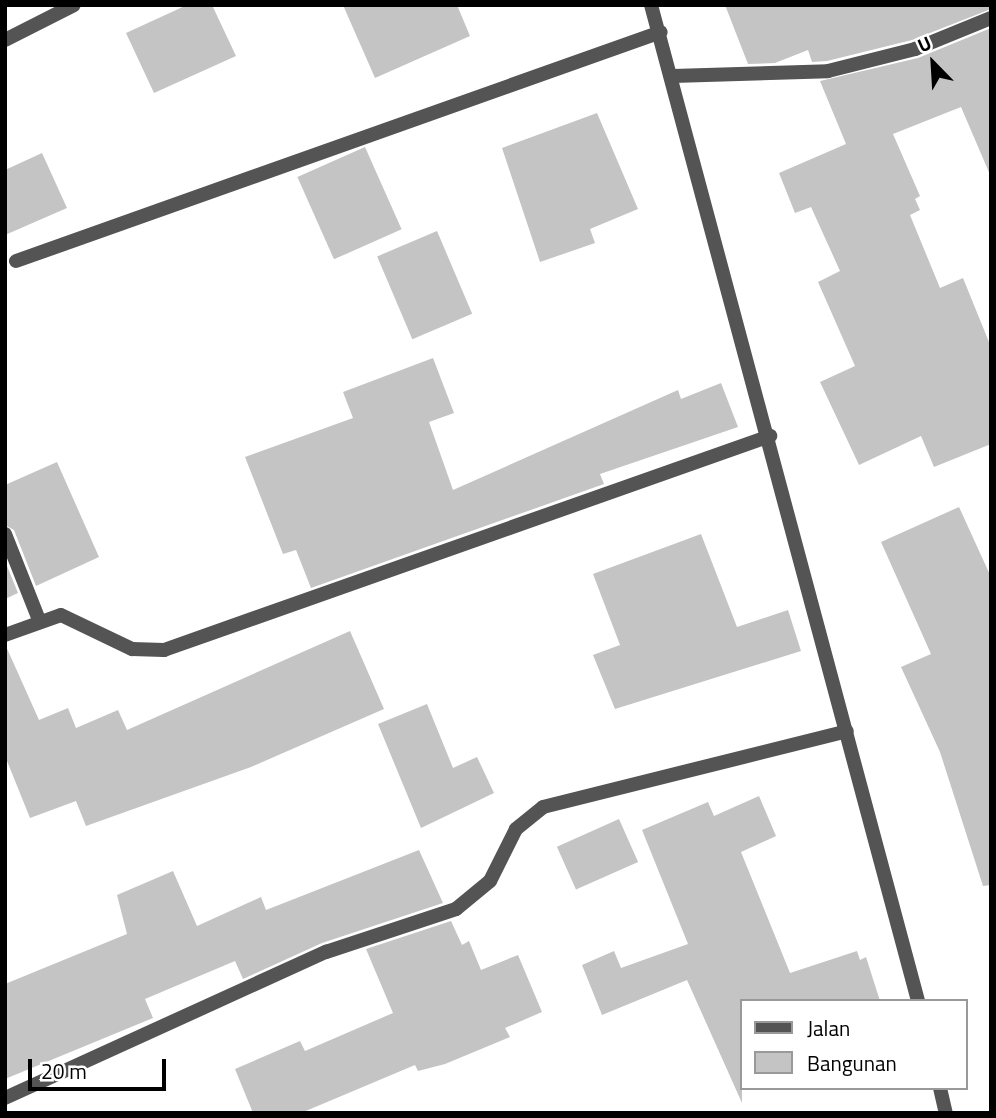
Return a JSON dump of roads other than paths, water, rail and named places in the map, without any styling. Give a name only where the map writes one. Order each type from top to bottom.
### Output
[{"type":"street","points":[[5,40],[74,5]]},
{"type":"street","points":[[651,5],[661,32],[770,436],[917,999]]},
{"type":"street","points":[[673,76],[828,71],[915,49],[991,18]]},
{"type":"street","points":[[16,261],[661,32]]},
{"type":"street","points":[[5,635],[38,620],[61,615],[132,649],[164,650],[770,436]]},
{"type":"street","points":[[5,534],[38,620]]},
{"type":"street","points":[[5,1098],[326,953],[456,909],[490,881],[516,829],[543,807],[847,731]]},
{"type":"street","points":[[940,1090],[946,1113]]}]
